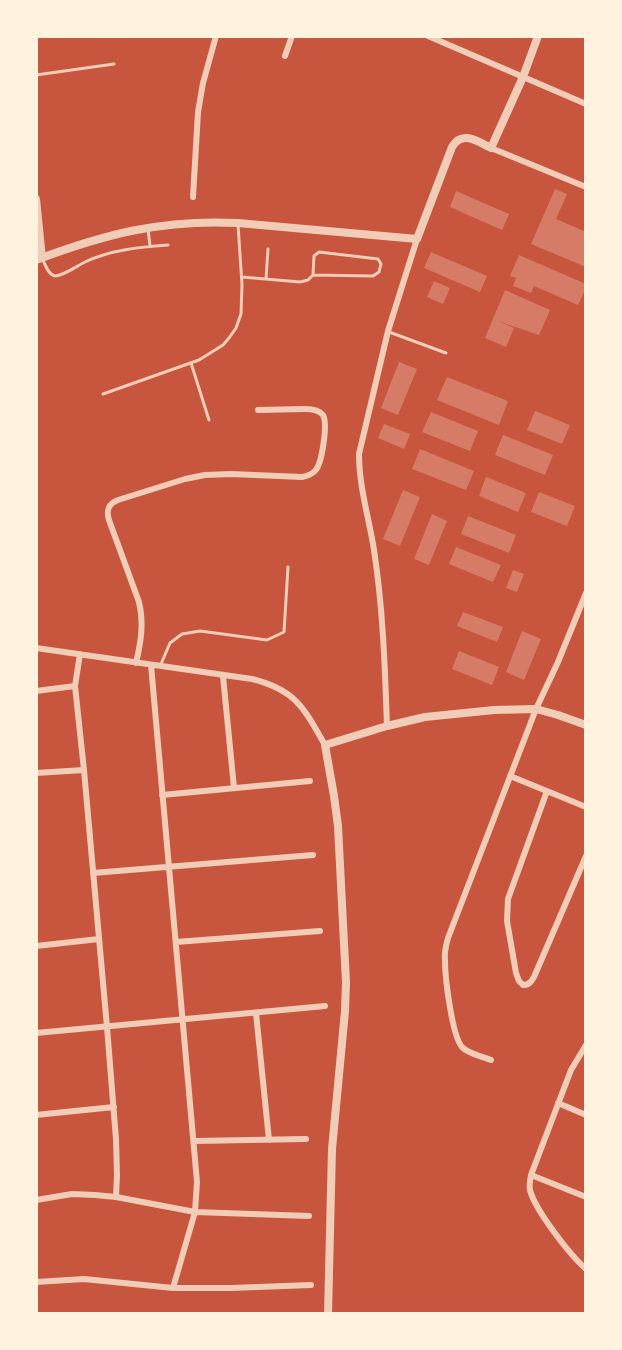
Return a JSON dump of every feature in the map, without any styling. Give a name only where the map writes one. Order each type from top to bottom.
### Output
[{"type":"street","points":[[193,196],[198,112],[203,83],[216,36]]},
{"type":"street","points":[[285,56],[292,36]]},
{"type":"street","points":[[428,36],[586,104]]},
{"type":"street","points":[[491,148],[523,77],[538,36]]},
{"type":"street","points":[[387,726],[380,598],[374,550],[359,474],[359,454],[388,331],[417,239],[452,147],[459,138],[471,139],[586,187]]},
{"type":"street","points":[[36,199],[39,259],[95,240],[147,227],[215,221],[417,239]]},
{"type":"street","points":[[136,663],[142,633],[142,615],[107,514],[108,508],[111,503],[118,500],[205,475],[302,477],[314,473],[318,467],[324,439],[323,416],[320,412],[258,410]]},
{"type":"street","points":[[491,1060],[463,1049],[458,1041],[454,1030],[445,970],[445,948],[536,709],[585,598]]},
{"type":"street","points":[[36,648],[252,679],[269,684],[293,698],[302,708],[325,745],[338,826],[346,982],[332,1149],[328,1314]]},
{"type":"street","points":[[80,654],[75,686],[114,1107],[116,1197]]},
{"type":"street","points":[[151,664],[197,1182],[195,1212],[173,1288]]},
{"type":"street","points":[[223,676],[234,788]]},
{"type":"street","points":[[36,691],[75,686]]},
{"type":"street","points":[[325,745],[387,726],[460,712],[536,709],[586,725]]},
{"type":"street","points":[[36,773],[84,770]]},
{"type":"street","points":[[510,776],[586,807]]},
{"type":"street","points":[[162,795],[310,781]]},
{"type":"street","points":[[547,792],[511,888],[506,910],[516,972],[523,985],[531,982],[534,977],[586,856]]},
{"type":"street","points":[[93,873],[314,855]]},
{"type":"street","points":[[176,942],[320,931]]},
{"type":"street","points":[[36,946],[99,939]]},
{"type":"street","points":[[36,1034],[325,1006]]},
{"type":"street","points":[[256,1013],[269,1140]]},
{"type":"street","points":[[586,1045],[571,1070],[529,1184],[538,1207],[566,1248],[586,1269]]},
{"type":"street","points":[[558,1103],[586,1114]]},
{"type":"street","points":[[36,1115],[114,1107]]},
{"type":"street","points":[[194,1141],[306,1139]]},
{"type":"street","points":[[531,1175],[586,1197]]},
{"type":"street","points":[[36,1200],[72,1194],[95,1194],[195,1212],[309,1216]]},
{"type":"street","points":[[36,1282],[84,1279],[173,1288],[311,1284]]},
{"type":"lane","points":[[36,75],[114,64]]},
{"type":"lane","points":[[103,394],[191,363],[223,345],[236,328],[241,314],[242,277],[237,223]]},
{"type":"lane","points":[[147,227],[150,246]]},
{"type":"lane","points":[[39,259],[50,274],[58,276],[100,256],[123,250],[168,245]]},
{"type":"lane","points":[[266,279],[268,249]]},
{"type":"lane","points":[[242,277],[300,282],[308,280],[313,275],[314,256],[319,252],[378,259],[381,264],[379,272],[373,276],[313,275]]},
{"type":"lane","points":[[388,331],[446,353]]},
{"type":"lane","points":[[191,363],[209,420]]},
{"type":"lane","points":[[160,666],[170,643],[182,634],[200,631],[267,640],[284,632],[288,567]]},
{"type":"building","points":[[555,189],[567,194],[556,219],[586,232],[586,267],[531,244]]},
{"type":"building","points":[[456,191],[509,214],[502,230],[450,207]]},
{"type":"building","points":[[431,252],[487,276],[480,292],[424,268]]},
{"type":"building","points":[[519,255],[586,284],[578,305],[534,286],[531,293],[513,286],[516,278],[510,276]]},
{"type":"building","points":[[434,281],[450,288],[443,304],[427,297]]},
{"type":"building","points":[[505,290],[550,310],[539,335],[498,321],[514,328],[506,347],[485,338]]},
{"type":"building","points":[[399,362],[417,369],[398,415],[381,408]]},
{"type":"building","points":[[447,377],[508,401],[499,425],[437,400]]},
{"type":"building","points":[[535,411],[570,425],[562,444],[527,430]]},
{"type":"building","points":[[431,412],[478,431],[470,451],[422,432]]},
{"type":"building","points":[[384,424],[410,434],[404,449],[378,438]]},
{"type":"building","points":[[503,435],[553,455],[545,475],[495,455]]},
{"type":"building","points":[[420,449],[474,471],[466,490],[412,469]]},
{"type":"building","points":[[486,477],[526,493],[518,512],[479,496]]},
{"type":"building","points":[[403,490],[420,497],[400,546],[383,539]]},
{"type":"building","points":[[539,492],[575,506],[567,526],[531,512]]},
{"type":"building","points":[[432,514],[447,521],[429,565],[414,559]]},
{"type":"building","points":[[468,516],[516,535],[509,553],[461,534]]},
{"type":"building","points":[[456,547],[501,565],[493,582],[449,564]]},
{"type":"building","points":[[513,570],[524,574],[517,592],[506,588]]},
{"type":"building","points":[[463,612],[503,627],[497,642],[457,626]]},
{"type":"building","points":[[522,631],[541,639],[524,680],[506,672]]},
{"type":"building","points":[[459,651],[499,667],[492,685],[452,669]]}]
